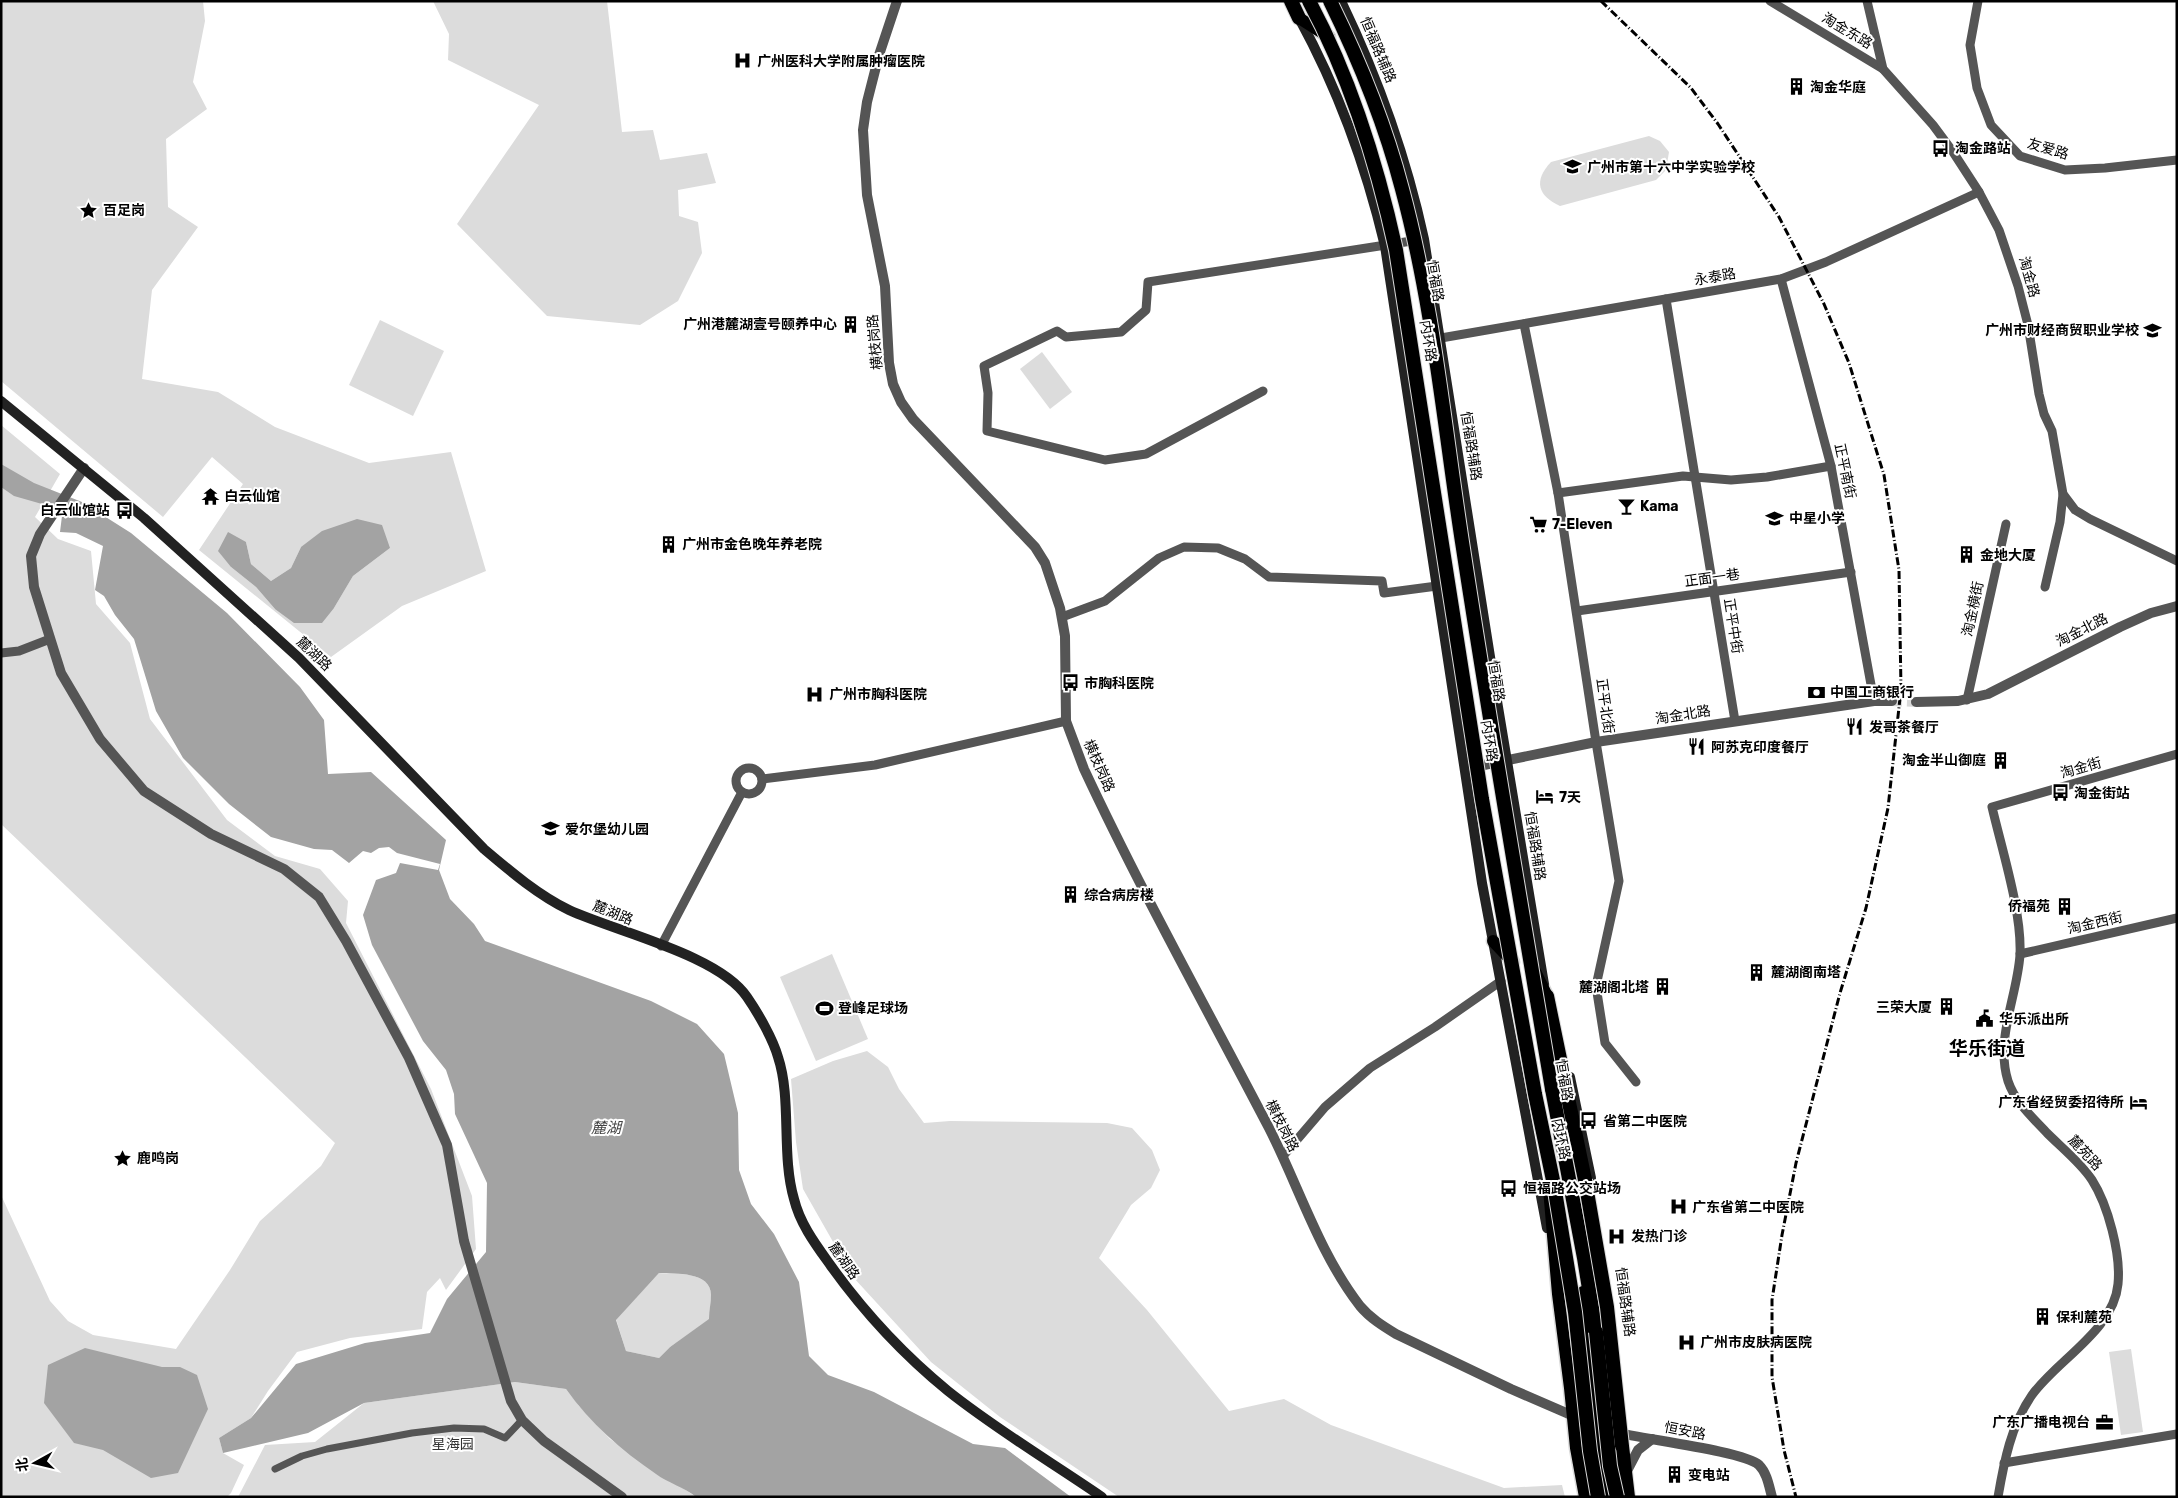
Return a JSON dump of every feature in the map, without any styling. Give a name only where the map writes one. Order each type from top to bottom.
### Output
[{"type":"highway","points":[[1290,1],[1300,18]]},
{"type":"highway","name":"内环路","points":[[1311,1],[1356,105],[1385,200],[1396,250],[1479,782],[1535,1094],[1554,1185],[1575,1312],[1592,1467],[1598,1497]]},
{"type":"highway","name":"内环路","points":[[1329,1],[1354,49],[1376,106],[1403,190],[1415,246],[1518,892],[1586,1268],[1596,1332],[1610,1466],[1617,1497]]},
{"type":"highway","points":[[1547,996],[1584,1180],[1612,1343],[1629,1497]]},
{"type":"main road","points":[[1311,1],[1357,99],[1383,180],[1437,586],[1464,769],[1493,941],[1558,1294]]},
{"type":"main road","name":"恒福路","points":[[1329,1],[1376,110],[1400,190],[1418,240],[1431,349],[1500,763],[1526,952],[1575,1228],[1608,1497]]},
{"type":"main road","name":"恒福路辅路","points":[[1342,1],[1369,62],[1397,137],[1409,176],[1418,240],[1440,338],[1500,763],[1547,996],[1561,1038],[1587,1154],[1614,1313],[1626,1435],[1629,1497]]},
{"type":"main road","points":[[1300,18],[1330,38]]},
{"type":"main road","points":[[1300,18],[1330,79],[1358,148],[1392,245],[1512,962],[1534,1078],[1545,1156],[1558,1294],[1576,1448],[1584,1497]]},
{"type":"main road","name":"麓湖路","points":[[1,401],[144,518],[299,658],[484,849],[508,869],[566,908],[595,922],[661,946],[720,971],[732,980],[747,997],[778,1056],[783,1081],[789,1174],[796,1207],[805,1226],[852,1295],[898,1346],[948,1391],[1102,1497]]},
{"type":"main road","points":[[1493,941],[1512,962]]},
{"type":"main road","points":[[1526,952],[1547,996]]},
{"type":"street","name":"横枝岗路","points":[[897,1],[866,102],[863,130],[868,195],[884,286],[889,363],[893,384],[901,402],[913,419],[1035,547],[1045,563],[1062,617],[1065,636],[1066,721],[1075,748],[1097,797],[1283,1156],[1315,1228],[1339,1274],[1361,1307],[1371,1317],[1396,1334],[1573,1416]]},
{"type":"street","name":"淘金东路","points":[[1770,1],[1883,69]]},
{"type":"street","name":"淘金路","points":[[1867,1],[1883,69],[1933,125],[1979,192],[1999,230],[2018,286],[2028,325],[2039,394],[2044,414],[2052,431],[2063,494],[2060,522],[2046,587]]},
{"type":"street","name":"友爱路","points":[[1978,1],[1970,45],[1977,88],[1991,125],[2020,156],[2065,170],[2105,168],[2177,160]]},
{"type":"street","name":"永泰路","points":[[1440,338],[1781,279],[1826,262],[1979,192]]},
{"type":"street","points":[[1263,391],[1146,454],[1105,460],[987,431],[988,393],[984,366],[1057,330],[1066,337],[1121,332],[1146,310],[1148,282],[1418,240]]},
{"type":"street","name":"正平南街","points":[[1781,279],[1830,466],[1874,701]]},
{"type":"street","name":"正平中街","points":[[1666,299],[1735,721]]},
{"type":"street","name":"正平北街","points":[[1524,324],[1558,493],[1619,880],[1596,986],[1605,1043],[1636,1082]]},
{"type":"street","points":[[1558,493],[1683,476],[1731,480],[1767,477],[1830,466]]},
{"type":"street","points":[[84,468],[40,534],[31,556],[34,587],[61,673],[100,738],[144,791],[212,834],[284,869],[319,897],[346,941],[409,1058],[447,1145],[464,1241],[511,1401],[522,1420],[544,1441],[622,1497]]},
{"type":"street","points":[[2063,494],[2075,510],[2090,519],[2177,561]]},
{"type":"street","name":"淘金横街","points":[[1968,700],[2006,524]]},
{"type":"street","points":[[1062,617],[1105,601],[1159,558],[1184,547],[1218,548],[1245,559],[1269,577],[1382,580],[1384,593],[1437,586]]},
{"type":"street","name":"正面一巷","points":[[1576,611],[1851,572]]},
{"type":"street","name":"淘金北路","points":[[1916,702],[1968,700],[1997,690],[2120,627],[2151,613],[2177,606]]},
{"type":"street","points":[[1,653],[19,651],[50,639]]},
{"type":"street","name":"淘金北路","points":[[1480,766],[1596,742],[1874,701],[1892,701]]},
{"type":"street","points":[[762,779],[875,765],[1066,721]]},
{"type":"street","name":"淘金街","points":[[1992,807],[2177,754]]},
{"type":"street","points":[[754,769],[762,779],[758,791],[750,794],[742,792],[736,781],[737,776],[742,770],[754,769]]},
{"type":"street","points":[[661,946],[742,792]]},
{"type":"street","name":"麓苑路","points":[[1992,807],[2016,914],[2020,954],[2004,1049],[2008,1080],[2016,1099],[2095,1185],[2102,1198],[2118,1261],[2118,1285],[2111,1310],[2091,1335],[2046,1378],[2021,1414],[2004,1463],[1998,1497]]},
{"type":"street","name":"淘金西街","points":[[2020,954],[2177,918]]},
{"type":"street","points":[[1283,1156],[1324,1107],[1370,1068],[1435,1027],[1501,981]]},
{"type":"street","name":"恒安路","points":[[1573,1416],[1626,1435],[1755,1461],[1765,1475],[1772,1497]]},
{"type":"street","points":[[275,1468],[302,1456],[327,1449],[412,1432],[454,1428],[484,1429],[505,1438],[522,1420]]},
{"type":"street","points":[[2004,1463],[2177,1434]]},
{"type":"street","points":[[1628,1469],[1638,1450],[1652,1439]]},
{"type":"green space","points":[[1,1],[203,1],[205,21],[193,82],[207,109],[166,139],[168,207],[198,227],[152,290],[142,379],[218,392],[275,427],[369,463],[451,452],[486,571],[402,606],[331,657],[199,550],[243,484],[212,457],[163,517],[1,381]],"holes":[[[246,542],[251,564],[271,581],[291,568],[301,547],[390,548],[353,576],[334,608],[275,609],[256,587],[231,567]]]},
{"type":"green space","points":[[433,1],[607,1],[622,132],[653,130],[660,160],[707,153],[716,183],[678,190],[679,216],[698,222],[702,253],[678,301],[640,325],[547,316],[457,224],[539,105],[448,60],[449,34]]},
{"type":"green space","points":[[1649,136],[1660,141],[1669,152],[1666,170],[1656,180],[1560,206],[1547,198],[1543,193],[1540,182],[1545,169],[1551,162]]},
{"type":"green space","points":[[380,320],[444,351],[413,416],[349,385]]},
{"type":"green space","points":[[1042,352],[1072,392],[1050,409],[1020,369]]},
{"type":"green space","points":[[1,425],[60,474],[35,517],[58,539],[91,551],[96,604],[130,643],[150,719],[227,820],[275,856],[320,869],[348,901],[346,923],[431,1089],[472,1196],[476,1249],[446,1290],[440,1278],[427,1292],[422,1329],[350,1338],[297,1352],[251,1418],[219,1438],[223,1453],[244,1465],[231,1493],[227,1497],[1,1497],[1,1195],[50,1301],[68,1321],[93,1335],[176,1349],[230,1270],[260,1221],[321,1166],[335,1143],[1,824]]},
{"type":"green space","name":"登峰足球场","points":[[832,954],[868,1039],[816,1061],[780,977]]},
{"type":"green space","points":[[867,1051],[888,1067],[899,1089],[924,1123],[950,1121],[1107,1123],[1132,1128],[1152,1150],[1160,1170],[1151,1188],[1131,1205],[1099,1258],[1147,1310],[1229,1411],[1284,1399],[1331,1425],[1504,1488],[1562,1485],[1565,1497],[1119,1497],[1000,1417],[931,1362],[853,1277],[803,1189],[796,1142],[791,1079],[833,1061]]},
{"type":"green space","points":[[659,1273],[691,1275],[699,1278],[709,1287],[711,1295],[710,1319],[670,1347],[659,1358],[626,1351],[616,1319]]},
{"type":"green space","points":[[2131,1349],[2143,1432],[2121,1435],[2109,1352]]},
{"type":"green space","name":"星海园","points":[[515,1382],[566,1389],[610,1439],[696,1497],[238,1497],[265,1445],[315,1442],[364,1403]]},
{"type":"water","name":"麓湖","points":[[1,464],[34,483],[82,502],[131,533],[227,613],[300,687],[324,720],[328,774],[371,772],[446,840],[439,870],[450,899],[474,924],[485,941],[651,1001],[697,1024],[724,1054],[738,1113],[739,1170],[751,1204],[774,1234],[799,1282],[809,1356],[828,1375],[874,1392],[973,1444],[1005,1448],[1071,1497],[696,1497],[661,1477],[618,1446],[585,1413],[566,1389],[515,1382],[364,1403],[308,1433],[223,1453],[219,1438],[251,1418],[296,1364],[365,1343],[430,1333],[447,1299],[486,1252],[487,1183],[455,1114],[454,1094],[446,1070],[423,1041],[372,945],[363,915],[376,880],[396,873],[400,863],[438,870],[440,864],[397,853],[389,847],[379,848],[371,853],[363,851],[349,863],[332,850],[314,849],[271,837],[229,804],[183,758],[156,711],[134,639],[115,615],[104,596],[95,590],[103,546],[76,533],[60,532],[62,516],[42,504],[14,496],[1,487]],"holes":[[[659,1273],[691,1275],[699,1278],[709,1287],[711,1295],[709,1319],[670,1347],[659,1358],[626,1351],[616,1320]]]},
{"type":"water","points":[[357,519],[382,525],[390,548],[353,576],[334,608],[322,623],[294,623],[275,609],[256,587],[231,567],[218,551],[228,532],[246,542],[251,564],[271,581],[291,568],[301,547],[322,531]]},
{"type":"water","points":[[85,1348],[162,1367],[180,1367],[197,1375],[208,1409],[178,1473],[151,1478],[103,1450],[74,1443],[44,1403],[48,1365]]},
{"type":"tunnel","points":[[1892,701],[1916,702]]},
{"type":"railway","points":[[1601,1],[1691,88],[1718,124],[1779,217],[1824,304],[1849,363],[1884,475],[1899,570],[1901,689],[1888,808],[1866,908],[1840,993],[1796,1163],[1772,1300],[1772,1377],[1784,1450],[1796,1497]]},
{"type":"place","name":"广州医科大学附属肿瘤医院","points":[[743,61]]},
{"type":"place","name":"淘金华庭","points":[[1796,87]]},
{"type":"place","name":"淘金路站","points":[[1941,148]]},
{"type":"place","name":"广州市第十六中学实验学校","points":[[1573,167]]},
{"type":"place","name":"百足岗","points":[[89,210]]},
{"type":"place","name":"广州港麓湖壹号颐养中心","points":[[851,324]]},
{"type":"place","name":"广州市财经商贸职业学校","points":[[2153,330]]},
{"type":"place","name":"白云仙馆","points":[[210,496]]},
{"type":"place","name":"Kama","points":[[1626,506]]},
{"type":"place","name":"白云仙馆站","points":[[124,510]]},
{"type":"place","name":"中星小学","points":[[1775,518]]},
{"type":"place","name":"7-Eleven","points":[[1538,524]]},
{"type":"place","name":"广州市金色晚年养老院","points":[[668,544]]},
{"type":"place","name":"金地大厦","points":[[1966,555]]},
{"type":"place","name":"市胸科医院","points":[[1070,683]]},
{"type":"place","name":"中国工商银行","points":[[1816,692]]},
{"type":"place","name":"广州市胸科医院","points":[[815,694]]},
{"type":"place","name":"发哥茶餐厅","points":[[1855,727]]},
{"type":"place","name":"阿苏克印度餐厅","points":[[1697,747]]},
{"type":"place","name":"淘金半山御庭","points":[[2000,760]]},
{"type":"place","name":"淘金街站","points":[[2060,793]]},
{"type":"place","name":"7天","points":[[1545,797]]},
{"type":"place","name":"爱尔堡幼儿园","points":[[551,829]]},
{"type":"place","name":"综合病房楼","points":[[1070,895]]},
{"type":"place","name":"侨福苑","points":[[2064,906]]},
{"type":"place","name":"麓湖阁南塔","points":[[1757,972]]},
{"type":"place","name":"麓湖阁北塔","points":[[1663,987]]},
{"type":"place","name":"三荣大厦","points":[[1946,1007]]},
{"type":"place","name":"登峰足球场","points":[[824,1008]]},
{"type":"place","name":"华乐派出所","points":[[1985,1019]]},
{"type":"place","name":"广东省经贸委招待所","points":[[2138,1102]]},
{"type":"place","name":"省第二中医院","points":[[1589,1121]]},
{"type":"place","name":"鹿鸣岗","points":[[123,1158]]},
{"type":"place","name":"恒福路公交站场","points":[[1509,1188]]},
{"type":"place","name":"广东省第二中医院","points":[[1678,1207]]},
{"type":"place","name":"发热门诊","points":[[1617,1236]]},
{"type":"place","name":"保利麓苑","points":[[2042,1317]]},
{"type":"place","name":"广州市皮肤病医院","points":[[1686,1342]]},
{"type":"place","name":"广东广播电视台","points":[[2104,1422]]},
{"type":"place","name":"变电站","points":[[1674,1475]]},
{"type":"district","name":"华乐街道","points":[[1987,1048]]}]
